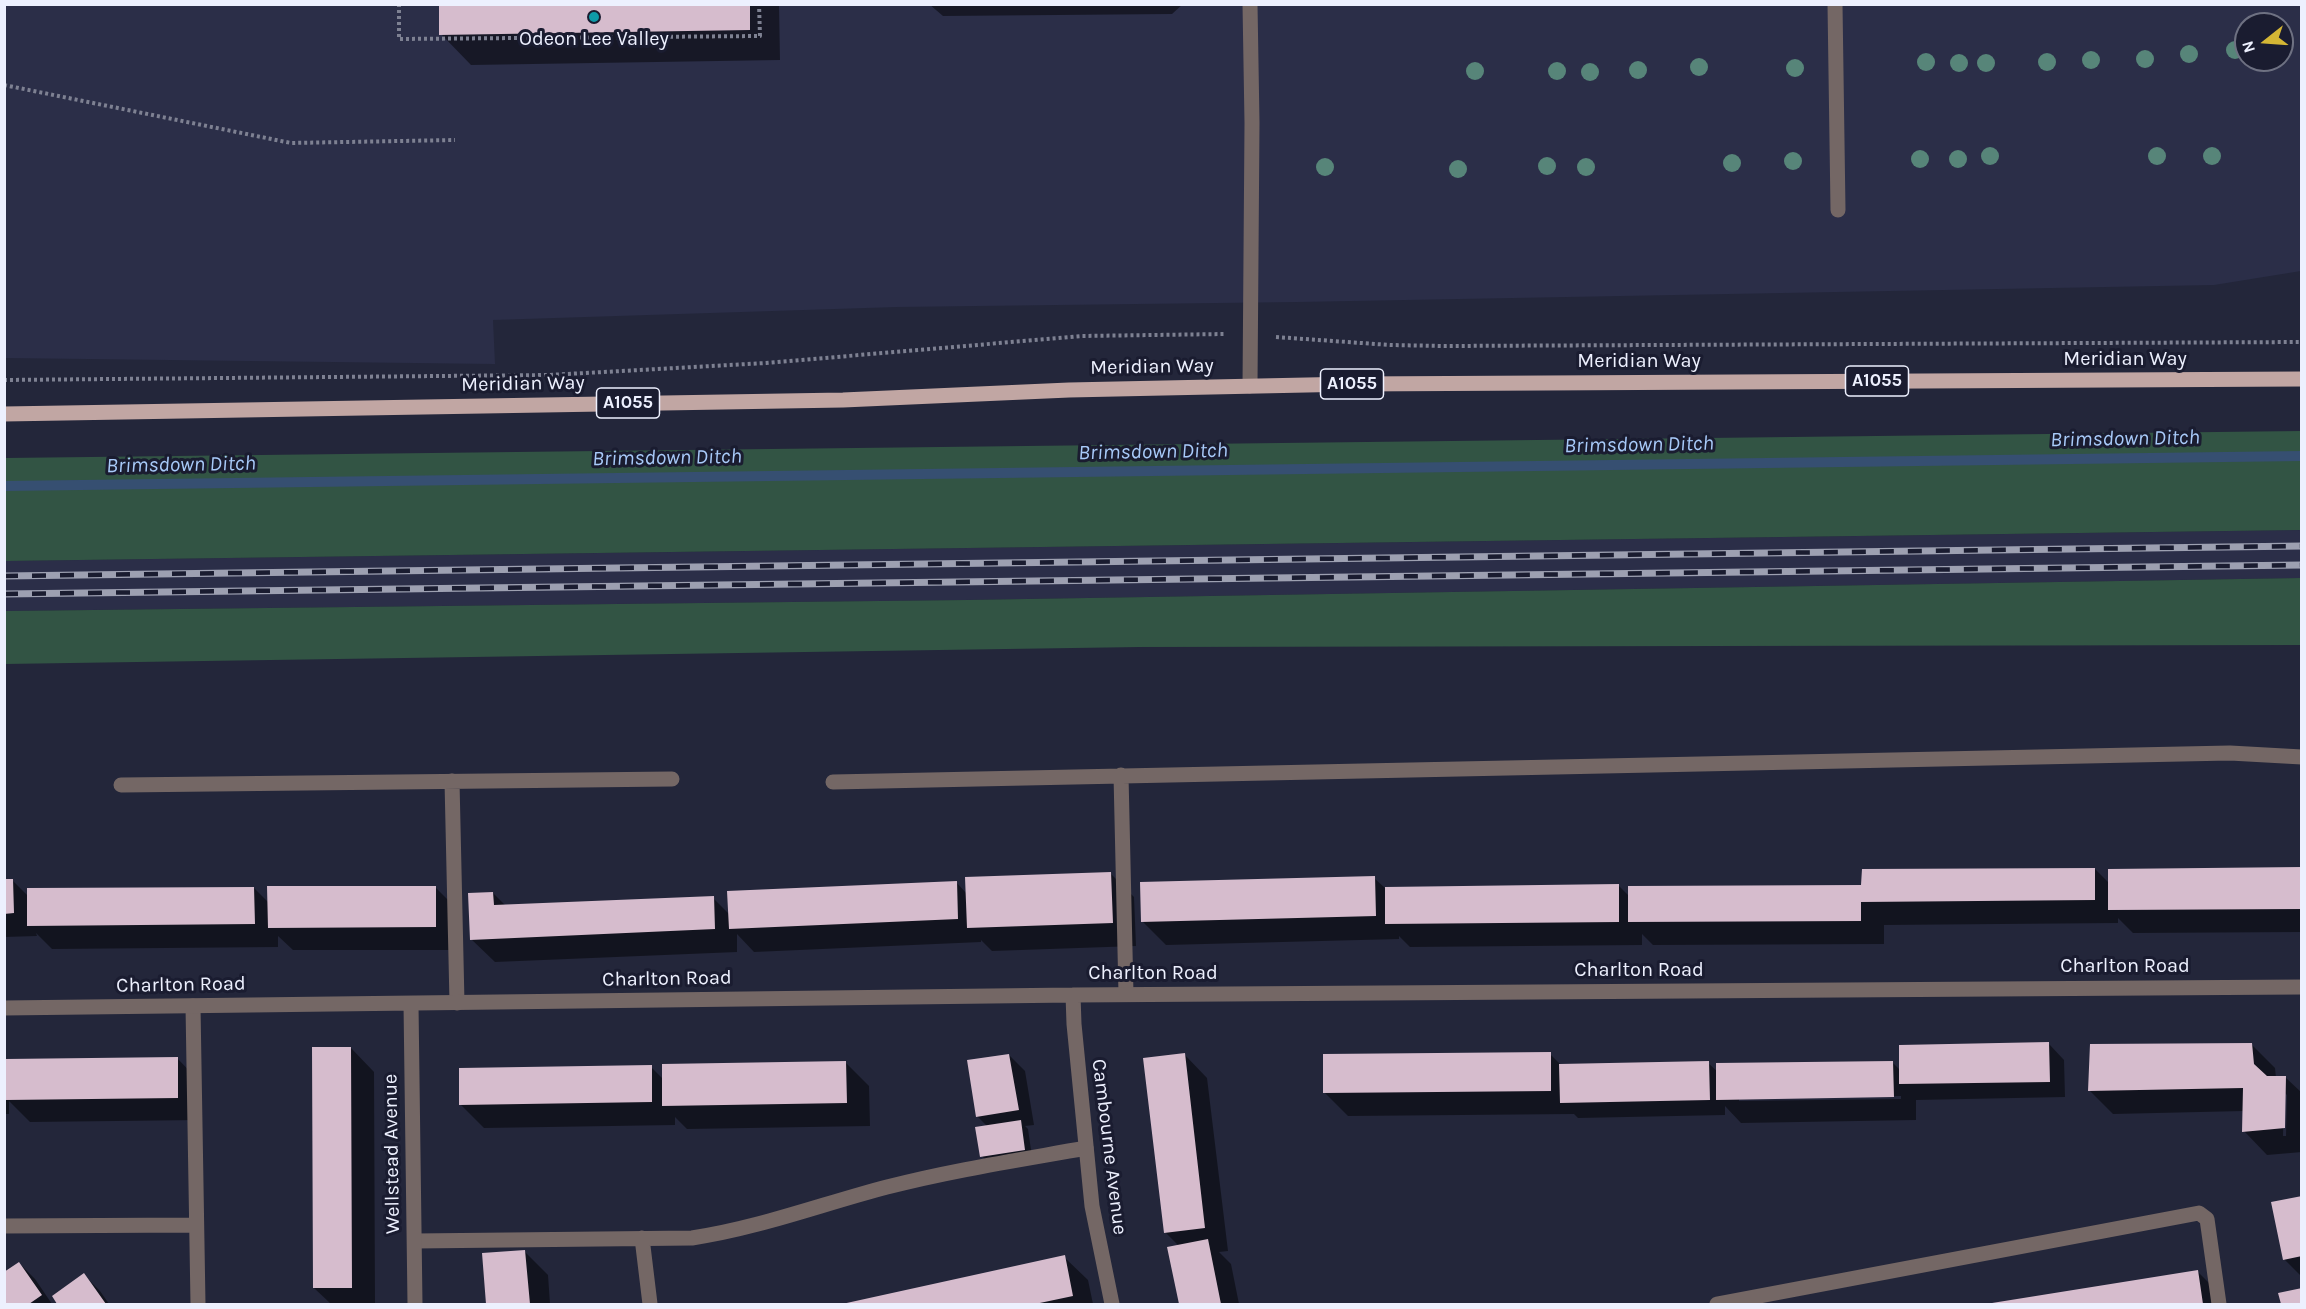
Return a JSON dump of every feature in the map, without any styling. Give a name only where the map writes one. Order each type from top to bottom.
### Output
[{"type":"main road","name":"Meridian Way","points":[[4,414],[843,400],[1069,390],[1251,386],[2301,380]]},
{"type":"street","points":[[1250,4],[1251,386]]},
{"type":"street","points":[[1835,4],[1838,210]]},
{"type":"street","points":[[833,782],[2230,753],[2301,758]]},
{"type":"street","points":[[1121,775],[1126,994]]},
{"type":"street","points":[[120,785],[672,778]]},
{"type":"street","points":[[452,781],[457,1003]]},
{"type":"street","name":"Charlton Road","points":[[4,1008],[1126,994],[2301,987]]},
{"type":"street","name":"Cambourne Avenue","points":[[1073,995],[1092,1206],[1112,1305]]},
{"type":"street","name":"Wellstead Avenue","points":[[411,1004],[415,1305]]},
{"type":"street","points":[[193,1006],[198,1305]]},
{"type":"street","points":[[414,1241],[692,1238],[727,1233],[887,1187],[973,1167],[1086,1148]]},
{"type":"street","points":[[1717,1305],[2199,1213],[2207,1220],[2219,1305]]},
{"type":"street","points":[[4,1226],[196,1226]]},
{"type":"street","points":[[642,1238],[650,1305]]},
{"type":"path","points":[[399,4],[399,39],[759,36],[759,4]]},
{"type":"path","points":[[4,85],[291,143],[455,140]]},
{"type":"path","name":"Meridian Way","points":[[4,380],[549,375],[766,363],[1082,336],[1182,334]]},
{"type":"path","name":"Meridian Way","points":[[1299,339],[1444,346],[2301,342]]},
{"type":"shaded area","points":[[5,5],[2301,5],[2301,271],[2214,285],[897,307],[493,320],[495,364],[5,358]]},
{"type":"shaded area","points":[[2302,530],[2301,578],[966,600],[5,611],[4,561]]},
{"type":"green space","points":[[2301,431],[2301,530],[5,561],[5,458]]},
{"type":"green space","points":[[2301,578],[2301,645],[1140,647],[4,664],[5,611],[966,600]]},
{"type":"building","name":"Odeon Lee Valley","points":[[439,5],[750,5],[750,30],[439,35]]},
{"type":"building","points":[[2302,867],[2302,909],[2108,910],[2108,869]]},
{"type":"building","points":[[2095,868],[2095,900],[1861,902],[1861,921],[1628,922],[1628,886],[1861,885],[1862,869]]},
{"type":"building","points":[[1111,872],[1113,923],[967,928],[965,877]]},
{"type":"building","points":[[1375,876],[1376,916],[1141,922],[1140,882]]},
{"type":"building","points":[[4,879],[13,879],[14,913],[4,914]]},
{"type":"building","points":[[957,881],[958,919],[729,929],[727,891]]},
{"type":"building","points":[[1619,884],[1619,922],[1385,924],[1385,887]]},
{"type":"building","points":[[267,886],[436,886],[436,927],[268,928]]},
{"type":"building","points":[[254,887],[255,924],[27,926],[27,888]]},
{"type":"building","points":[[493,892],[494,905],[714,896],[715,929],[470,940],[468,893]]},
{"type":"building","points":[[2049,1042],[2050,1082],[1899,1084],[1899,1045]]},
{"type":"building","points":[[2252,1043],[2254,1064],[2267,1076],[2286,1076],[2285,1128],[2242,1132],[2243,1088],[2088,1091],[2090,1044]]},
{"type":"building","points":[[312,1047],[351,1047],[352,1288],[313,1288]]},
{"type":"building","points":[[1551,1052],[1551,1091],[1323,1093],[1323,1054]]},
{"type":"building","points":[[1185,1053],[1205,1228],[1164,1233],[1143,1058]]},
{"type":"building","points":[[1009,1054],[1019,1110],[976,1117],[967,1060]]},
{"type":"building","points":[[178,1057],[178,1098],[5,1100],[5,1059]]},
{"type":"building","points":[[846,1061],[847,1103],[662,1106],[662,1064]]},
{"type":"building","points":[[1709,1061],[1710,1100],[1560,1103],[1559,1064]]},
{"type":"building","points":[[1893,1061],[1894,1097],[1716,1100],[1716,1063]]},
{"type":"building","points":[[652,1065],[652,1102],[459,1105],[459,1068]]},
{"type":"building","points":[[1021,1120],[1025,1150],[980,1157],[975,1127]]},
{"type":"building","points":[[2302,1196],[2302,1256],[2283,1260],[2271,1202]]},
{"type":"building","points":[[1208,1239],[1221,1304],[1179,1304],[1167,1247]]},
{"type":"building","points":[[525,1250],[530,1304],[486,1304],[482,1253]]},
{"type":"building","points":[[1065,1255],[1073,1296],[1035,1304],[842,1304]]},
{"type":"building","points":[[19,1262],[42,1295],[29,1304],[4,1304],[4,1272]]},
{"type":"building","points":[[2198,1270],[2203,1304],[1992,1304],[1992,1303]]},
{"type":"building","points":[[84,1273],[106,1304],[57,1304],[52,1296]]},
{"type":"building","points":[[2302,1288],[2302,1304],[2281,1304],[2278,1293]]},
{"type":"waterway","name":"Brimsdown Ditch","points":[[4,486],[2302,456]]},
{"type":"railway","points":[[4,576],[2302,546]]},
{"type":"railway","points":[[4,594],[2302,565]]},
{"type":"place","name":"Odeon Lee Valley","points":[[594,17]]}]
